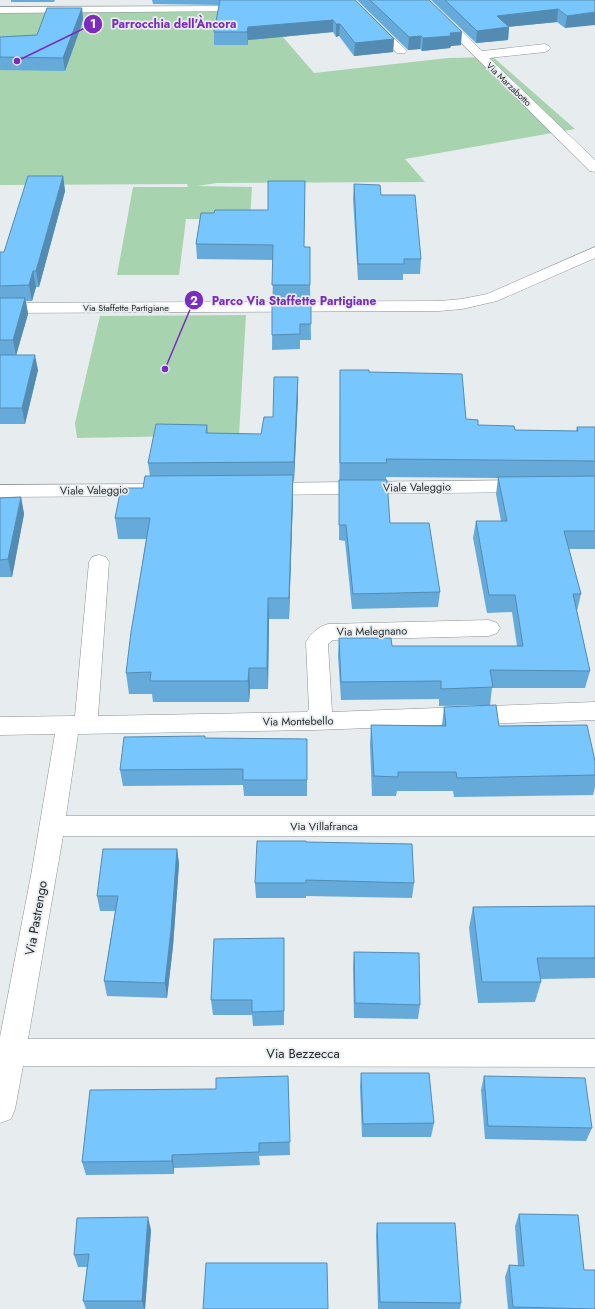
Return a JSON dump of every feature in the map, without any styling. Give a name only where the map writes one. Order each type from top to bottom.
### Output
[{"type":"street","points":[[349,0],[401,50]]},
{"type":"street","name":"Via Marzabotto","points":[[423,0],[595,168]]},
{"type":"street","points":[[0,10],[249,8]]},
{"type":"street","points":[[479,55],[545,48]]},
{"type":"street","name":"Via Staffette Partigiane","points":[[0,308],[439,306],[462,304],[491,298],[595,252]]},
{"type":"street","name":"Viale Valeggio","points":[[245,489],[547,486]]},
{"type":"street","name":"Viale Valeggio","points":[[0,491],[166,490]]},
{"type":"street","name":"Via Pastrengo","points":[[0,1110],[12,1052],[52,826],[77,725],[99,562]]},
{"type":"street","name":"Via Melegnano","points":[[314,721],[321,710],[317,642],[328,632],[489,628]]},
{"type":"street","name":"Via Montebello","points":[[0,726],[314,721],[595,711]]},
{"type":"street","name":"Via Villafranca","points":[[52,826],[595,826]]},
{"type":"street","name":"Via Bezzecca","points":[[12,1052],[595,1053]]},
{"type":"green space","points":[[257,7],[314,73],[448,58],[493,57],[575,129],[405,159],[425,182],[217,183],[197,186],[252,187],[250,219],[186,219],[179,275],[117,275],[133,187],[188,187],[187,184],[0,185],[0,10]]},
{"type":"green space","points":[[246,315],[239,435],[77,438],[75,423],[100,316]]},
{"type":"building","points":[[220,0],[355,0],[394,39],[355,43],[340,24],[336,24],[333,20],[248,27],[247,32],[214,32]]},
{"type":"building","points":[[370,0],[429,0],[462,32],[450,33],[451,36],[423,38],[421,36],[409,37]]},
{"type":"building","points":[[445,0],[594,0],[595,12],[567,16],[558,9],[497,16],[509,27],[477,31]]},
{"type":"building","points":[[47,8],[82,8],[63,58],[0,57],[0,37],[37,35]]},
{"type":"building","points":[[28,176],[63,176],[36,271],[33,271],[29,285],[0,286],[0,252],[4,252]]},
{"type":"building","points":[[268,181],[305,181],[304,247],[310,247],[310,285],[272,285],[273,245],[196,244],[201,213],[214,213],[215,210],[268,210]]},
{"type":"building","points":[[354,184],[380,185],[381,195],[415,195],[421,259],[404,259],[404,264],[358,264]]},
{"type":"building","points":[[0,298],[25,298],[13,340],[0,340]]},
{"type":"building","points":[[272,298],[311,298],[311,324],[300,324],[300,334],[272,335]]},
{"type":"building","points":[[0,355],[35,355],[22,408],[0,408]]},
{"type":"building","points":[[340,370],[462,374],[466,419],[478,420],[478,425],[514,426],[515,430],[578,431],[577,427],[595,427],[595,461],[386,459],[387,463],[340,463]]},
{"type":"building","points":[[274,377],[298,377],[294,462],[148,463],[156,424],[207,425],[206,433],[261,434],[264,417],[273,417]]},
{"type":"building","points":[[293,475],[289,598],[268,598],[267,668],[249,668],[248,681],[150,681],[151,672],[126,673],[131,632],[150,518],[115,518],[121,488],[143,488],[145,476]]},
{"type":"building","points":[[595,476],[595,531],[564,531],[581,594],[573,594],[590,671],[490,670],[493,687],[441,689],[441,681],[341,682],[339,638],[391,638],[392,646],[523,646],[515,595],[489,595],[476,521],[507,521],[498,477]]},
{"type":"building","points":[[339,480],[387,480],[390,523],[429,523],[440,592],[353,594],[346,525],[339,525]]},
{"type":"building","points":[[21,497],[8,559],[0,560],[0,498]]},
{"type":"building","points":[[496,705],[499,726],[587,725],[595,761],[595,775],[457,778],[456,772],[398,772],[398,777],[374,776],[371,725],[446,726],[444,707]]},
{"type":"building","points":[[205,736],[205,738],[307,739],[307,780],[243,780],[243,769],[120,770],[124,737]]},
{"type":"building","points":[[257,841],[412,844],[414,883],[306,880],[306,883],[255,883]]},
{"type":"building","points":[[103,849],[177,849],[171,930],[165,983],[104,981],[118,896],[97,896]]},
{"type":"building","points":[[595,906],[595,958],[537,958],[541,982],[482,982],[473,907]]},
{"type":"building","points":[[284,938],[284,1011],[252,1012],[252,1000],[211,1000],[214,939]]},
{"type":"building","points":[[354,952],[419,953],[420,1005],[355,1003]]},
{"type":"building","points":[[361,1073],[429,1073],[434,1123],[363,1124]]},
{"type":"building","points":[[288,1076],[290,1142],[259,1143],[259,1152],[172,1155],[172,1161],[82,1162],[90,1090],[216,1089],[216,1078]]},
{"type":"building","points":[[484,1076],[585,1078],[592,1128],[488,1126]]},
{"type":"building","points":[[519,1214],[578,1215],[584,1270],[595,1270],[595,1309],[513,1307],[509,1265],[524,1266]]},
{"type":"building","points":[[148,1217],[142,1301],[83,1301],[89,1254],[74,1255],[77,1218]]},
{"type":"building","points":[[377,1223],[455,1223],[461,1303],[380,1302]]},
{"type":"building","points":[[206,1263],[327,1263],[328,1309],[203,1309]]},
{"type":"place","name":"Parrocchia dell'Àncora","points":[[17,61]]},
{"type":"place","name":"Parco Via Staffette Partigiane","points":[[165,369]]}]
